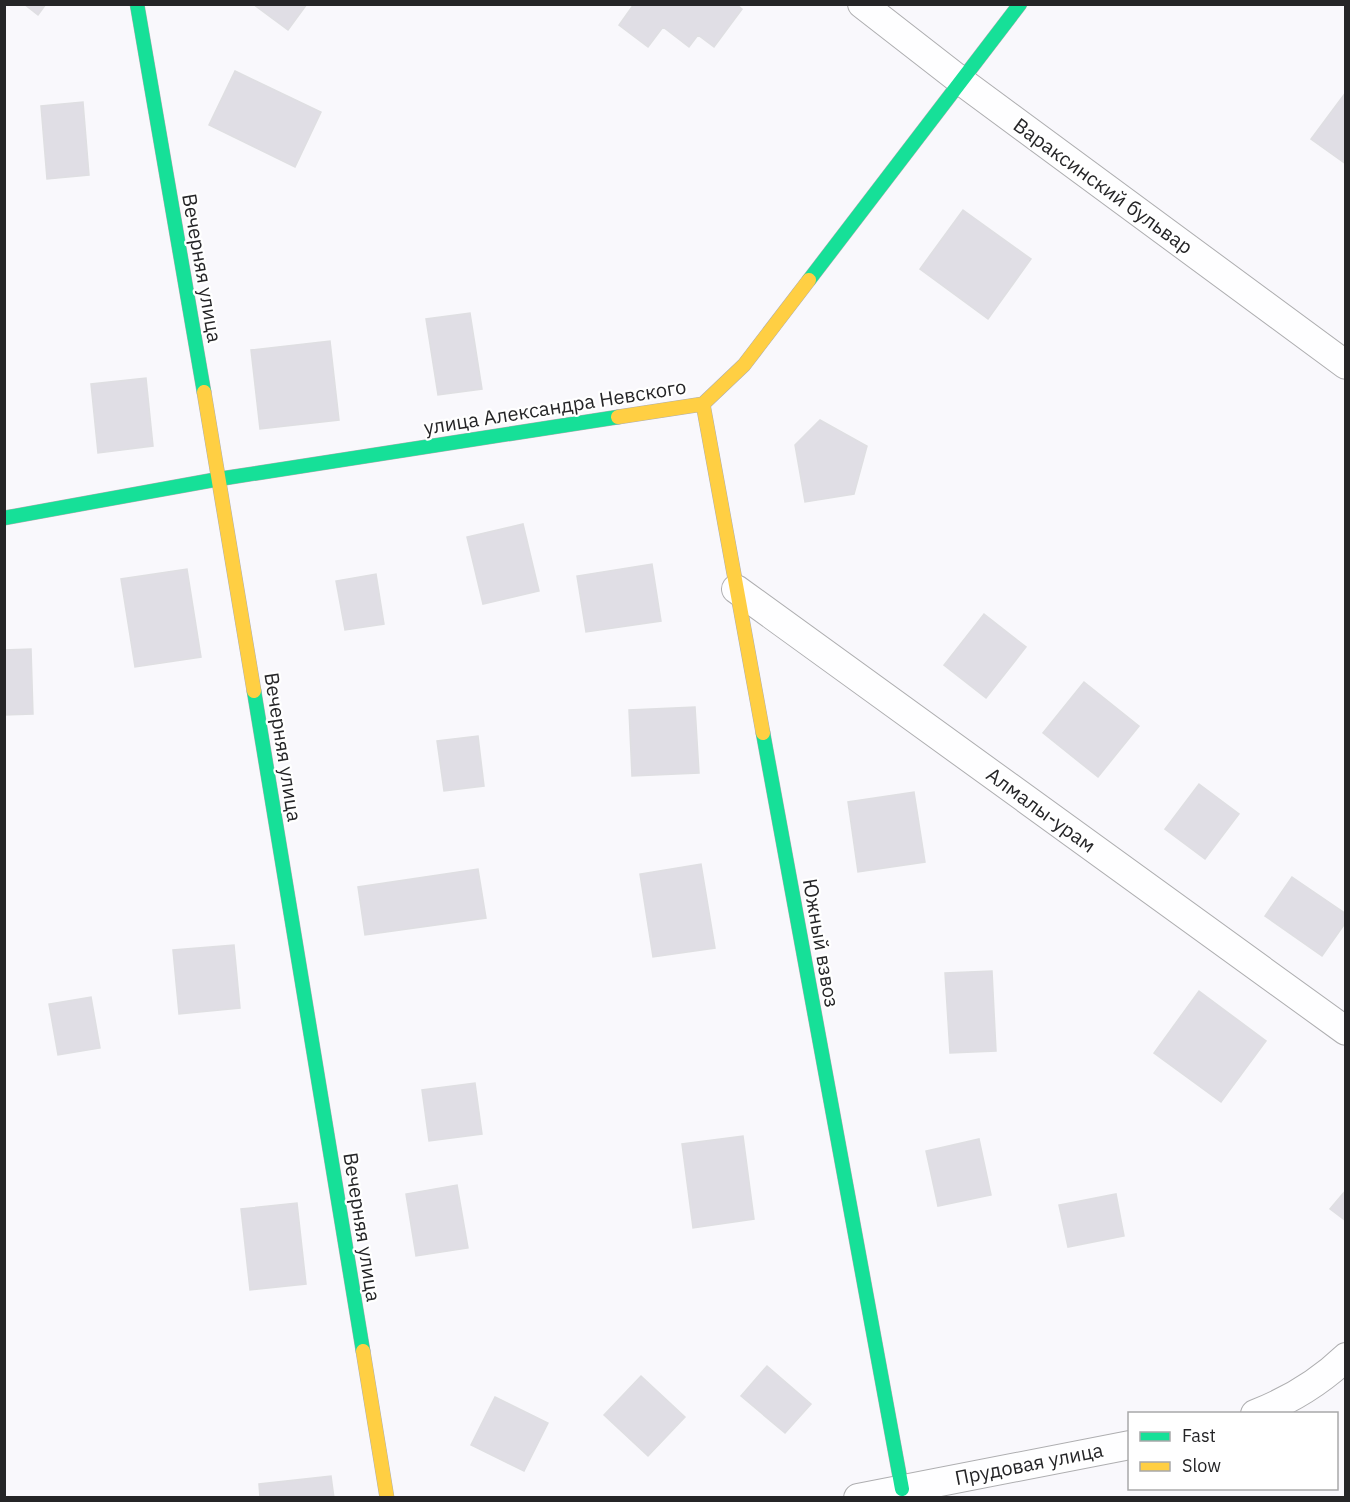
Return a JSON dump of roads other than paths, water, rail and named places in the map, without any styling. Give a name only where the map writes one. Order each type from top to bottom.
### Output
[{"type":"street","name":"Вечерняя улица","points":[[137,4],[219,479],[387,1497]]},
{"type":"street","name":"Вараксинский бульвар","points":[[862,4],[961,81],[1346,364]]},
{"type":"street","name":"улица Александра Невского","points":[[4,518],[219,479],[703,404],[744,365],[1020,4]]},
{"type":"street","name":"Южный взвоз","points":[[703,404],[736,589],[879,1495]]},
{"type":"street","name":"Алмалы-урам","points":[[736,589],[1346,1031]]},
{"type":"street","points":[[1258,1412],[1279,1404],[1331,1371],[1346,1356]]},
{"type":"street","name":"Прудовая улица","points":[[879,1495],[1128,1445]]}]
